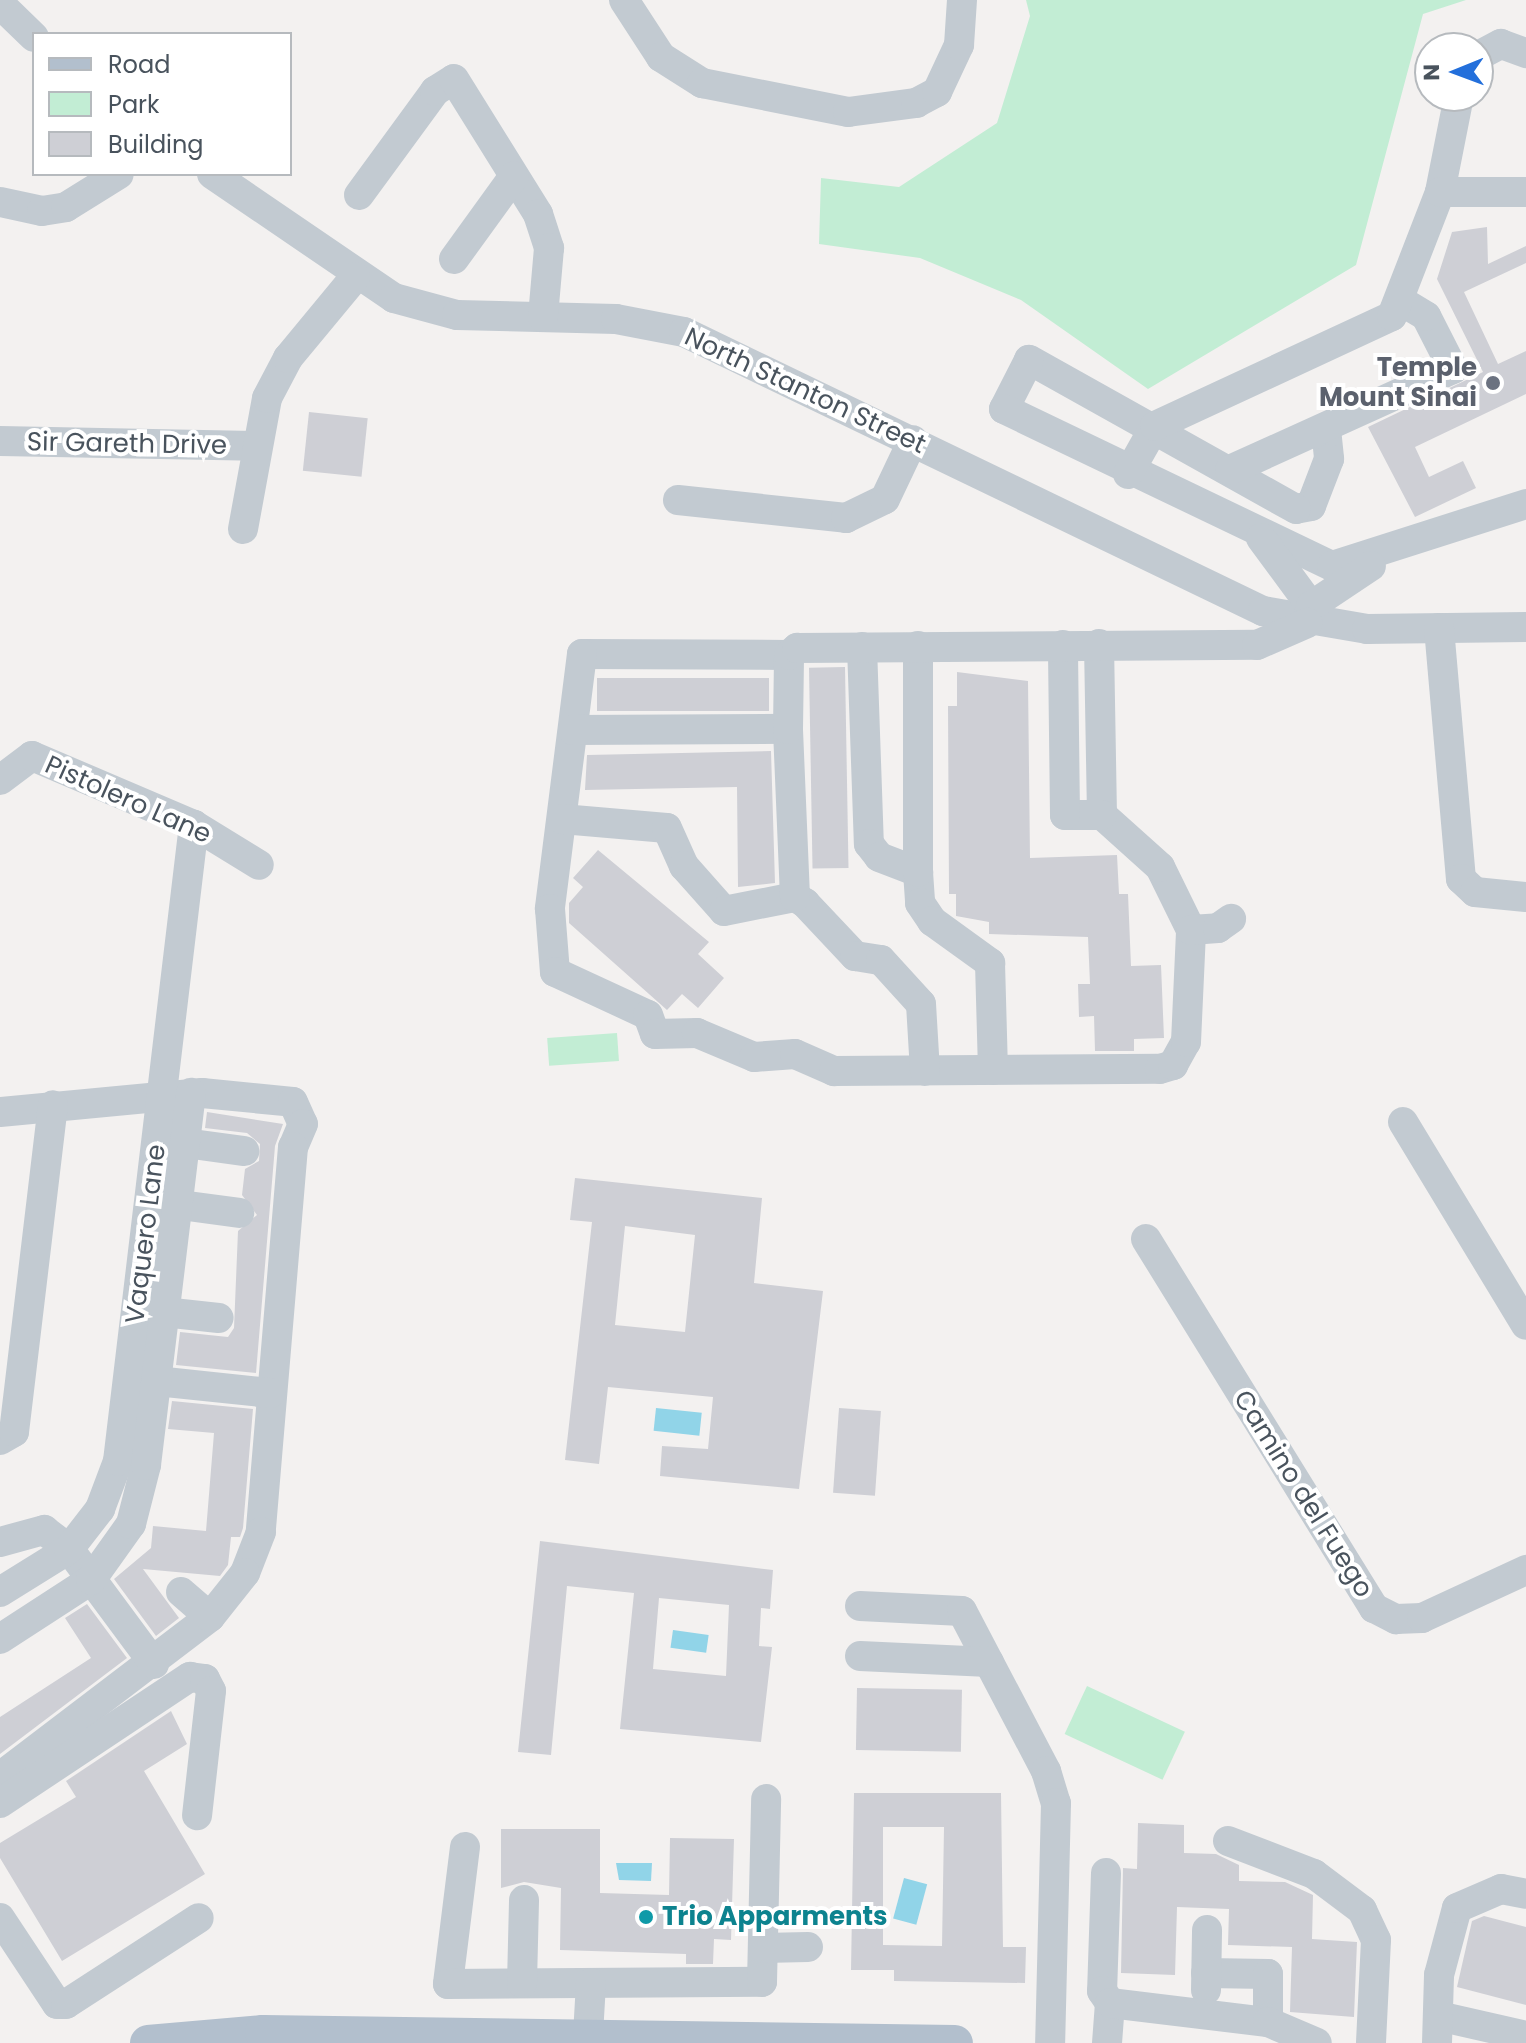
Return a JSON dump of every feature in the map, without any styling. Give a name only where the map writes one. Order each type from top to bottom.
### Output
[{"type":"main road","points":[[148,2043],[263,2033],[588,2035],[955,2043]]},
{"type":"street","points":[[624,0],[661,57],[702,83],[848,112],[916,103],[937,92],[959,45],[962,0]]},
{"type":"street","points":[[0,4],[32,35]]},
{"type":"street","points":[[1494,48],[1501,44],[1526,53]]},
{"type":"street","points":[[359,195],[435,91],[454,79],[538,214],[540,236],[549,248],[543,285],[543,317]]},
{"type":"street","points":[[1128,474],[1155,426],[1392,316],[1401,301],[1440,192],[1456,112]]},
{"type":"street","points":[[0,202],[42,211],[66,207],[116,176]]},
{"type":"street","name":"North Stanton Street","points":[[215,176],[355,277],[434,311],[616,319],[684,332],[913,440],[1224,595],[1309,615],[1439,628],[1526,627]]},
{"type":"street","points":[[454,259],[514,176]]},
{"type":"street","points":[[1440,192],[1526,192]]},
{"type":"street","points":[[243,529],[254,446],[288,358],[355,277]]},
{"type":"street","points":[[1230,470],[1453,369],[1426,316],[1401,301]]},
{"type":"street","points":[[1326,429],[1329,459],[1305,509],[1029,360],[1004,409],[1128,474],[1261,538],[1332,566],[1526,504]]},
{"type":"street","points":[[678,500],[846,518],[885,499],[913,440]]},
{"type":"street","name":"Sir Gareth Drive","points":[[0,441],[254,446]]},
{"type":"street","points":[[1261,538],[1309,615],[1406,543]]},
{"type":"street","name":"North Stanton Street","points":[[573,730],[582,654],[789,655],[797,648],[1257,645],[1309,615]]},
{"type":"street","points":[[1439,628],[1461,879],[1475,892],[1526,897]]},
{"type":"street","points":[[1099,644],[1102,815]]},
{"type":"street","points":[[788,729],[573,730],[550,909],[555,972],[648,1015],[655,1034],[697,1033],[754,1057],[795,1054],[834,1071],[1173,1065],[1190,1020],[1191,930],[1160,867],[1102,815],[1065,815],[1063,645]]},
{"type":"street","points":[[918,646],[920,903],[932,921],[990,963],[993,1070]]},
{"type":"street","points":[[862,647],[865,829],[879,857],[918,872]]},
{"type":"street","points":[[789,655],[788,729],[795,897],[855,956],[881,960],[921,1004],[925,1071]]},
{"type":"street","name":"Pistolero Lane","points":[[0,780],[32,756],[194,825],[259,865]]},
{"type":"street","points":[[562,819],[667,828],[684,866],[724,911],[795,897]]},
{"type":"street","name":"Vaquero Lane","points":[[12,1585],[69,1549],[132,1463],[177,1094],[194,825]]},
{"type":"street","points":[[1191,930],[1218,928],[1231,919]]},
{"type":"street","points":[[177,1094],[185,1143],[163,1203],[239,1213]]},
{"type":"street","points":[[0,1112],[177,1094],[293,1102],[301,1114],[270,1393],[261,1532],[245,1573],[210,1617],[154,1664],[0,1777]]},
{"type":"street","points":[[0,1440],[14,1432],[53,1105]]},
{"type":"street","points":[[1403,1122],[1526,1325]]},
{"type":"street","points":[[185,1143],[244,1151]]},
{"type":"street","name":"Camino del Fuego","points":[[1146,1239],[1374,1608],[1396,1619],[1422,1618],[1526,1570]]},
{"type":"street","points":[[150,1310],[219,1318]]},
{"type":"street","points":[[142,1380],[270,1393]]},
{"type":"street","points":[[0,1639],[91,1580],[131,1524],[132,1463]]},
{"type":"street","points":[[0,1542],[44,1530],[69,1549],[154,1664]]},
{"type":"street","points":[[12,1585],[39,1612]]},
{"type":"street","points":[[181,1592],[210,1617]]},
{"type":"street","points":[[860,1606],[962,1611],[1056,1803],[1050,2043]]},
{"type":"street","points":[[860,1656],[989,1662]]},
{"type":"street","points":[[0,1803],[190,1677],[205,1679],[211,1691],[197,1815]]},
{"type":"street","points":[[465,1847],[448,1984],[762,1982],[766,1799]]},
{"type":"street","points":[[1228,1841],[1314,1874],[1362,1910],[1376,1940],[1371,2043]]},
{"type":"street","points":[[1106,1873],[1102,1991],[1110,2003],[1107,2043]]},
{"type":"street","points":[[1526,1894],[1501,1889],[1457,1908],[1439,1975],[1438,2030],[1526,2036]]},
{"type":"street","points":[[522,1983],[524,1900]]},
{"type":"street","points":[[0,1918],[57,2004],[66,2004],[199,1918]]},
{"type":"street","points":[[1205,2012],[1207,1930]]},
{"type":"street","points":[[763,1948],[808,1947]]},
{"type":"street","points":[[1206,1973],[1268,1974],[1268,2022]]},
{"type":"street","points":[[588,2035],[591,1983]]},
{"type":"street","points":[[1110,2003],[1205,2012],[1268,2022],[1317,2043]]},
{"type":"green space","points":[[1026,0],[1466,0],[1423,14],[1418,32],[1414,32],[1414,48],[1356,265],[1148,389],[1021,300],[920,258],[819,244],[821,178],[899,187],[997,123],[1030,16]]},
{"type":"green space","points":[[617,1033],[619,1061],[549,1066],[547,1038]]},
{"type":"green space","points":[[1087,1686],[1185,1732],[1162,1780],[1065,1734]]},
{"type":"water","points":[[656,1408],[702,1413],[699,1436],[654,1431]]},
{"type":"water","points":[[673,1630],[709,1635],[706,1653],[670,1648]]},
{"type":"water","points":[[616,1863],[652,1863],[651,1881],[619,1880]]},
{"type":"water","points":[[904,1878],[927,1884],[916,1925],[893,1919]]},
{"type":"building","name":"Temple Mount Sinai","points":[[1487,227],[1488,264],[1526,246],[1526,263],[1464,292],[1498,364],[1526,351],[1526,394],[1415,447],[1429,477],[1463,461],[1476,488],[1415,517],[1368,427],[1483,372],[1437,279],[1452,232]]},
{"type":"building","points":[[309,412],[368,418],[362,477],[303,471]]},
{"type":"building","points":[[845,667],[849,868],[813,869],[809,668]]},
{"type":"building","points":[[957,672],[1028,681],[1030,858],[1117,855],[1119,894],[1128,894],[1131,966],[1161,965],[1164,1038],[1134,1039],[1134,1051],[1095,1051],[1094,1016],[1079,1017],[1078,984],[1090,984],[1088,937],[989,934],[989,922],[956,916],[956,894],[949,894],[948,706],[957,706]]},
{"type":"building","points":[[597,678],[769,678],[769,711],[597,711]]},
{"type":"building","points":[[771,751],[775,883],[738,887],[737,787],[585,790],[587,755]]},
{"type":"building","points":[[598,850],[709,942],[698,954],[724,978],[698,1008],[682,994],[667,1010],[569,923],[569,903],[583,887],[573,878]]},
{"type":"building","points":[[207,1112],[283,1124],[275,1146],[256,1373],[176,1365],[180,1332],[228,1337],[234,1328],[238,1231],[257,1215],[242,1195],[245,1169],[259,1161],[260,1144],[247,1133],[205,1128]]},
{"type":"building","points":[[575,1178],[762,1198],[754,1283],[823,1291],[799,1489],[660,1476],[662,1446],[708,1449],[713,1397],[608,1387],[599,1464],[565,1460],[592,1222],[570,1220]],"holes":[[[625,1226],[695,1235],[685,1332],[615,1325]]]},
{"type":"building","points":[[172,1401],[253,1409],[240,1537],[231,1537],[228,1565],[220,1576],[143,1569],[179,1618],[156,1636],[114,1579],[151,1548],[153,1526],[206,1531],[214,1433],[168,1429]]},
{"type":"building","points":[[839,1408],[881,1411],[875,1496],[833,1493]]},
{"type":"building","points":[[540,1541],[773,1570],[770,1609],[761,1608],[759,1646],[772,1647],[761,1742],[620,1729],[634,1593],[567,1586],[551,1755],[518,1752]],"holes":[[[659,1598],[729,1605],[726,1676],[653,1669]]]},
{"type":"building","points":[[87,1604],[127,1658],[0,1754],[0,1717],[91,1658],[65,1618]]},
{"type":"building","points":[[857,1688],[962,1690],[961,1752],[856,1750]]},
{"type":"building","points":[[171,1711],[187,1744],[144,1771],[205,1874],[62,1961],[0,1858],[0,1843],[76,1797],[66,1781]]},
{"type":"building","points":[[854,1793],[1001,1793],[1003,1947],[1026,1947],[1025,1983],[894,1981],[894,1970],[851,1970]],"holes":[[[883,1827],[944,1827],[942,1946],[883,1945]]]},
{"type":"building","points":[[1138,1823],[1184,1825],[1184,1853],[1216,1854],[1239,1865],[1239,1881],[1285,1882],[1313,1895],[1312,1939],[1357,1942],[1354,2017],[1290,2012],[1292,1947],[1228,1945],[1229,1909],[1177,1907],[1175,1975],[1121,1973],[1123,1868],[1137,1869]]},
{"type":"building","name":"Trio Apparments","points":[[501,1829],[600,1829],[600,1893],[669,1895],[670,1838],[734,1839],[731,1940],[714,1939],[713,1964],[686,1964],[686,1954],[560,1950],[561,1888],[524,1882],[501,1888]]},
{"type":"building","points":[[1484,1916],[1526,1927],[1526,2005],[1457,1987],[1472,1921]]},
{"type":"place","name":"Temple Mount Sinai","points":[[1493,383]]},
{"type":"place","name":"Trio Apparments","points":[[646,1917]]}]
